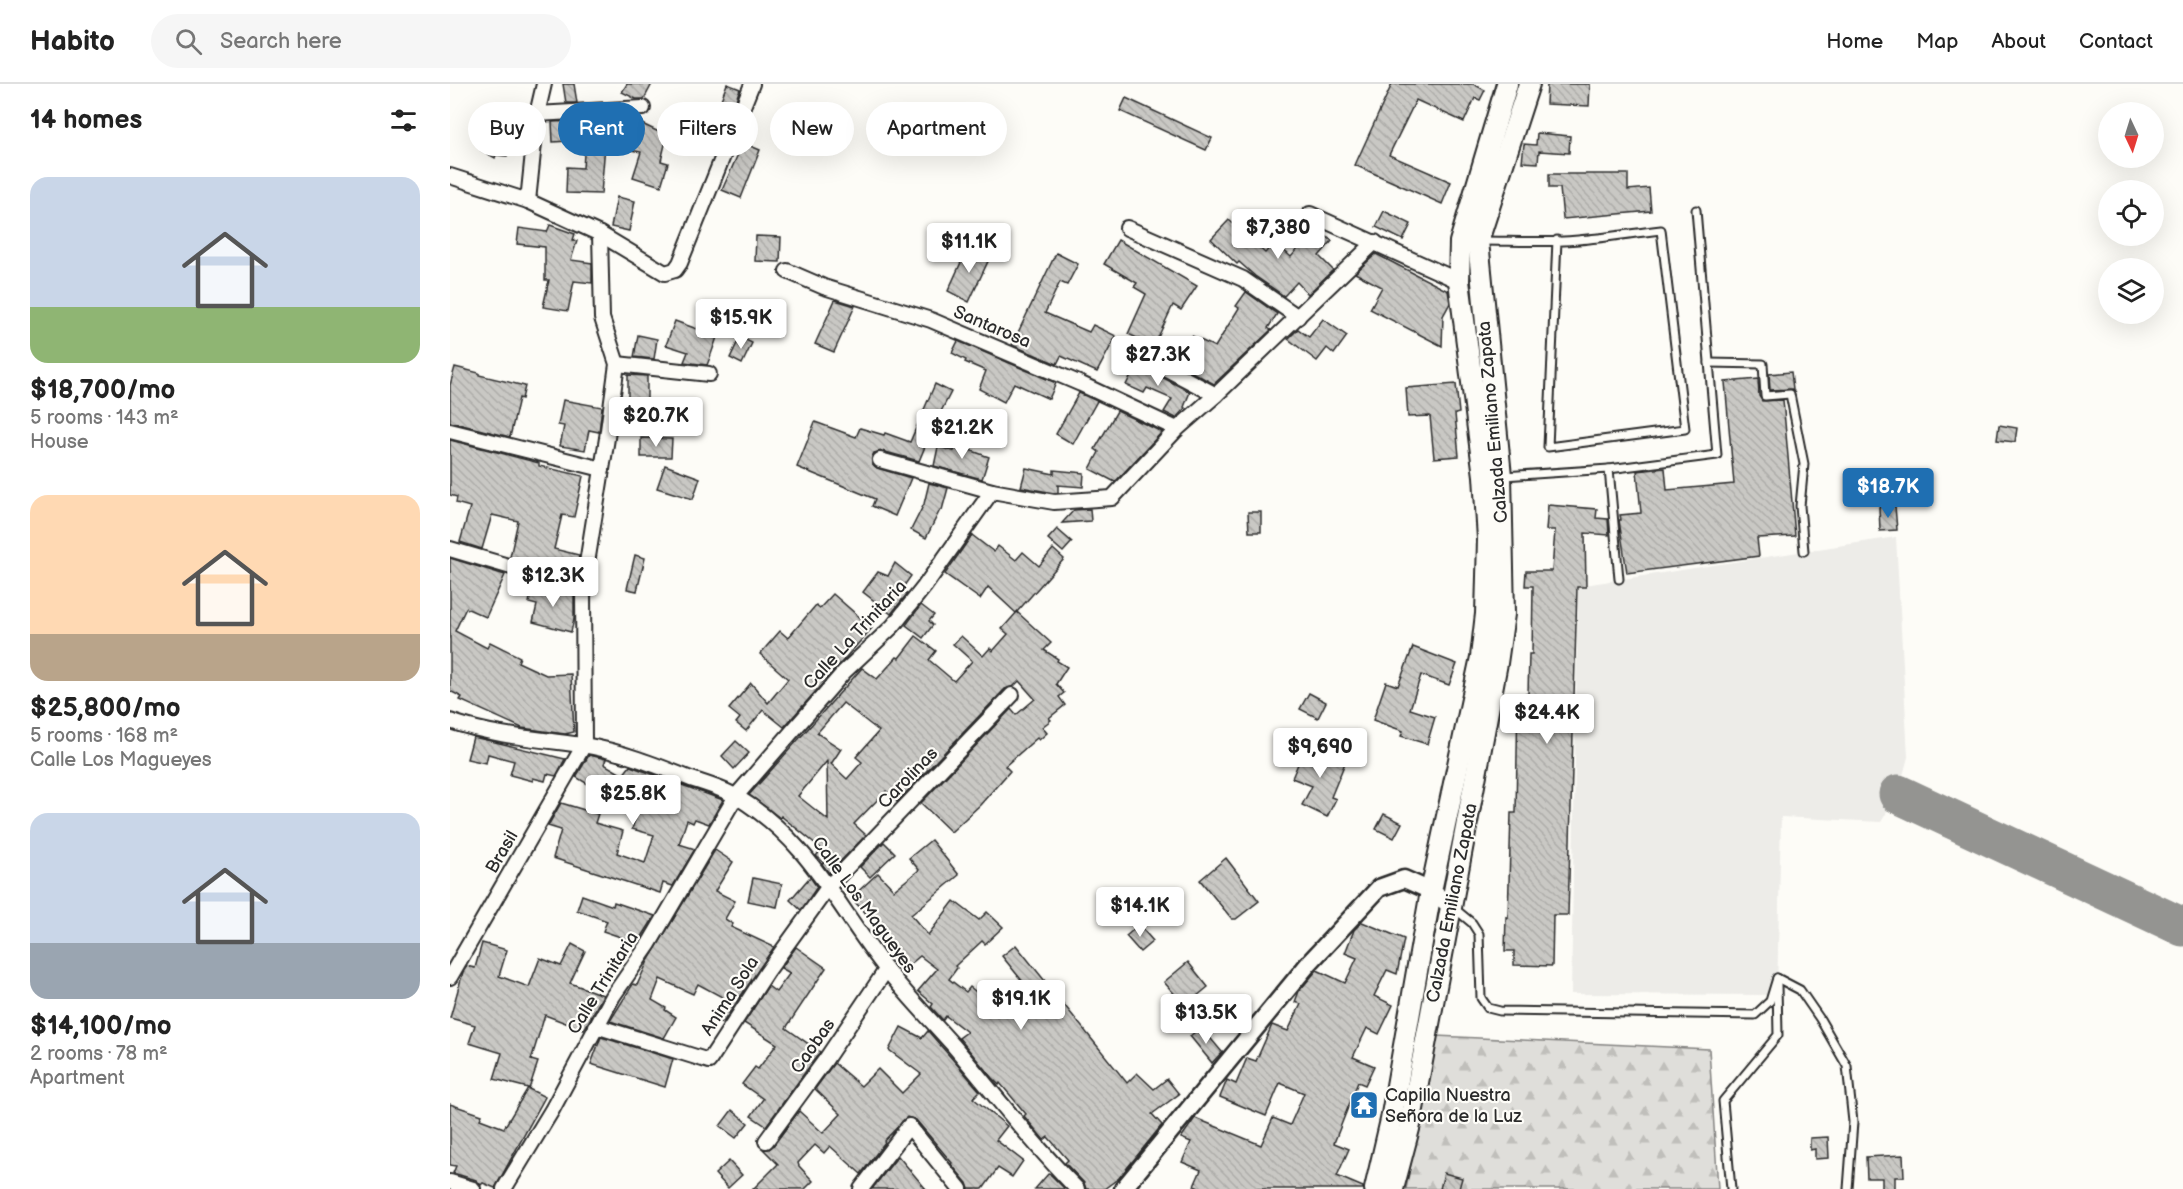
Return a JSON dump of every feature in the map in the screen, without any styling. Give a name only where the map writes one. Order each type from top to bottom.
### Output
[{"type":"main road","name":"Calzada Emiliano Zapata","points":[[1375,1189],[1391,1120],[1431,891],[1481,657],[1486,614],[1488,539],[1484,476],[1459,281],[1460,242],[1507,84]]},
{"type":"main road","name":"Calzada Emiliano Zapata","points":[[1394,1189],[1410,1125],[1497,663],[1504,614],[1501,476],[1478,241],[1529,84]]},
{"type":"street","points":[[540,102],[544,84]]},
{"type":"street","points":[[450,176],[528,201],[600,234],[664,273],[675,270],[680,263],[752,84]]},
{"type":"street","points":[[528,201],[533,156]]},
{"type":"street","points":[[1310,214],[1459,281]]},
{"type":"street","points":[[1127,228],[1243,279],[1298,317]]},
{"type":"street","points":[[584,746],[583,588],[617,364],[602,318],[600,234]]},
{"type":"street","points":[[880,460],[992,491],[1054,502],[1112,498],[1177,429],[1216,395],[1375,242]]},
{"type":"street","name":"Santarosa","points":[[787,271],[824,287],[931,320],[1081,384],[1177,429]]},
{"type":"street","points":[[617,364],[709,374]]},
{"type":"street","points":[[1159,365],[1216,395]]},
{"type":"street","points":[[450,431],[602,469]]},
{"type":"street","name":"Calle La Trinitaria","points":[[736,796],[844,672],[893,626],[924,587],[992,491]]},
{"type":"street","points":[[450,549],[583,588]]},
{"type":"street","name":"Carolinas","points":[[830,886],[1012,695]]},
{"type":"street","name":"Calle Los Magueyes","points":[[450,721],[468,727],[534,740],[609,750],[660,766],[736,796],[775,824],[795,843],[830,886],[886,970],[952,1044],[1039,1150],[1077,1189]]},
{"type":"street","name":"Brasil","points":[[450,977],[584,746]]},
{"type":"street","name":"Calle Trinitaria","points":[[504,1189],[552,1110],[613,996],[649,944],[736,796]]},
{"type":"street","points":[[1123,1189],[1310,962],[1379,888],[1404,879],[1431,891],[1451,906]]},
{"type":"street","name":"Anima Sola","points":[[596,1026],[709,1061],[767,972],[830,886]]},
{"type":"street","name":"Caobas","points":[[766,1140],[826,1059],[886,970]]},
{"type":"street","points":[[861,1189],[909,1126],[960,1189]]},
{"type":"street","points":[[450,1182],[473,1189]]},
{"type":"lane","points":[[1501,476],[1610,469],[1717,455],[1696,210]]},
{"type":"lane","points":[[1478,241],[1557,240],[1577,240],[1661,230],[1685,429],[1548,447],[1557,240]]},
{"type":"lane","points":[[1709,363],[1763,364],[1766,396],[1790,394],[1804,464],[1800,506],[1804,551]]},
{"type":"lane","points":[[1610,469],[1619,579]]},
{"type":"lane","points":[[1451,906],[1472,923],[1479,934],[1481,998],[1488,1008],[1500,1011],[1755,1015],[1770,1001],[1777,978]]},
{"type":"lane","points":[[1731,1189],[1723,1101],[1778,1035],[1777,978]]},
{"type":"lane","points":[[1777,978],[1800,990],[1820,1018],[1847,1066],[1853,1122],[1848,1189]]},
{"type":"shaded area","points":[[1896,537],[1908,757],[1898,794],[1881,822],[1781,817],[1777,995],[1571,994],[1578,586]]},
{"type":"green space","points":[[1436,1036],[1709,1049],[1718,1189],[1406,1189]]},
{"type":"building","points":[[563,84],[574,84],[577,102],[566,102]]},
{"type":"building","points":[[627,84],[652,84],[644,99],[636,99],[622,92]]},
{"type":"building","points":[[727,84],[740,89],[735,102],[720,102]]},
{"type":"building","points":[[1392,84],[1473,84],[1485,90],[1480,100],[1475,98],[1464,122],[1416,100],[1389,155],[1451,182],[1442,204],[1355,165]]},
{"type":"building","points":[[1590,84],[1589,106],[1546,104],[1547,85]]},
{"type":"building","points":[[1126,98],[1212,138],[1206,150],[1120,111]]},
{"type":"building","points":[[552,122],[558,122],[558,142],[553,142]]},
{"type":"building","points":[[645,125],[657,131],[657,156],[662,156],[661,161],[668,163],[661,186],[633,177],[640,156],[645,156]]},
{"type":"building","points":[[1537,133],[1570,136],[1569,153],[1539,151],[1538,163],[1522,162],[1524,144],[1536,145]]},
{"type":"building","points":[[584,156],[604,156],[601,194],[566,193],[567,167],[583,168]]},
{"type":"building","points":[[737,156],[758,156],[741,198],[722,190]]},
{"type":"building","points":[[1549,174],[1628,174],[1628,190],[1649,188],[1651,211],[1563,219],[1560,188],[1549,188]]},
{"type":"building","points":[[617,197],[635,201],[629,231],[611,227]]},
{"type":"building","points":[[1384,211],[1411,224],[1403,240],[1376,227]]},
{"type":"building","points":[[1229,220],[1265,253],[1275,242],[1291,257],[1316,228],[1332,241],[1319,256],[1333,270],[1308,294],[1297,282],[1284,296],[1239,262],[1237,264],[1211,239]]},
{"type":"building","points":[[550,225],[575,234],[573,240],[577,241],[571,260],[592,263],[592,283],[574,281],[568,311],[543,307],[549,280],[545,280],[545,247],[517,244],[519,228],[547,232]]},
{"type":"building","points":[[756,236],[781,237],[780,262],[755,261]]},
{"type":"building","points":[[1118,240],[1197,286],[1181,310],[1173,305],[1154,346],[1128,334],[1146,294],[1134,287],[1137,283],[1104,264]]},
{"type":"building","points":[[968,247],[990,257],[969,302],[948,291]]},
{"type":"building","points":[[1056,253],[1078,264],[1067,285],[1060,282],[1045,313],[1089,332],[1093,325],[1116,336],[1097,372],[1061,356],[1057,364],[1012,345]]},
{"type":"building","points":[[1376,254],[1448,291],[1450,303],[1443,316],[1442,346],[1370,309],[1382,287],[1355,273]]},
{"type":"building","points":[[1246,292],[1277,314],[1268,328],[1271,330],[1214,384],[1179,365],[1192,336],[1215,347],[1239,308],[1236,306]]},
{"type":"building","points":[[835,300],[855,306],[834,352],[815,344]]},
{"type":"building","points":[[701,318],[721,326],[707,365],[684,362],[688,352],[666,345],[675,321],[697,329]]},
{"type":"building","points":[[1323,319],[1347,336],[1334,354],[1327,348],[1317,361],[1288,339],[1298,329],[1309,337]]},
{"type":"building","points":[[638,335],[657,339],[654,359],[634,357]]},
{"type":"building","points":[[740,337],[752,343],[742,364],[730,358]]},
{"type":"building","points":[[958,341],[1056,383],[1049,399],[1014,383],[1004,402],[979,389],[986,371],[965,362],[966,360],[952,353]]},
{"type":"building","points":[[1140,357],[1151,362],[1151,369],[1154,373],[1190,392],[1185,408],[1176,418],[1164,412],[1172,399],[1147,388],[1144,393],[1126,385]]},
{"type":"building","points":[[455,367],[525,386],[522,399],[519,398],[510,437],[450,422],[450,385]]},
{"type":"building","points":[[1791,372],[1793,389],[1770,390],[1769,374]]},
{"type":"building","points":[[628,375],[647,376],[647,404],[628,404]]},
{"type":"building","points":[[1758,379],[1759,396],[1762,401],[1783,400],[1795,536],[1757,538],[1759,556],[1627,573],[1619,520],[1621,520],[1620,515],[1641,513],[1637,471],[1665,468],[1667,490],[1734,484],[1725,382]]},
{"type":"building","points":[[935,384],[951,392],[919,461],[882,451],[874,453],[872,457],[872,463],[877,468],[911,478],[895,516],[872,506],[875,499],[797,467],[815,422],[856,437],[860,428],[884,435],[885,433],[910,442]]},
{"type":"building","points":[[1456,384],[1459,413],[1455,414],[1459,456],[1434,458],[1430,416],[1408,417],[1406,388]]},
{"type":"building","points":[[1079,393],[1097,401],[1073,444],[1056,434]]},
{"type":"building","points":[[563,400],[602,407],[599,432],[589,430],[585,450],[560,446],[564,426],[558,425]]},
{"type":"building","points":[[1117,411],[1162,432],[1115,482],[1090,469],[1099,452],[1095,449]]},
{"type":"building","points":[[1999,425],[2017,428],[2015,442],[1997,440]]},
{"type":"building","points":[[959,437],[970,441],[967,449],[989,457],[982,479],[934,466],[938,447],[954,451]]},
{"type":"building","points":[[641,438],[672,439],[671,457],[641,457]]},
{"type":"building","points":[[450,440],[539,463],[539,466],[583,476],[574,517],[562,515],[554,549],[579,555],[576,576],[510,557],[518,521],[492,515],[482,549],[460,542],[470,507],[456,503],[457,497],[450,495]]},
{"type":"building","points":[[665,465],[700,478],[693,499],[657,488]]},
{"type":"building","points":[[1026,468],[1054,474],[1054,470],[1084,473],[1083,487],[1058,485],[1058,493],[1054,493],[1021,487]]},
{"type":"building","points":[[929,483],[948,488],[942,510],[926,538],[911,530],[924,504]]},
{"type":"building","points":[[1548,505],[1597,509],[1596,518],[1608,519],[1609,535],[1585,533],[1586,587],[1577,587],[1568,915],[1553,915],[1552,966],[1514,965],[1514,951],[1505,951],[1506,917],[1508,918],[1511,813],[1516,813],[1518,694],[1528,694],[1529,654],[1532,654],[1533,586],[1525,586],[1526,571],[1552,571],[1555,530],[1546,530]]},
{"type":"building","points":[[1895,506],[1897,530],[1880,531],[1879,507]]},
{"type":"building","points":[[1090,509],[1091,521],[1062,523],[1074,510]]},
{"type":"building","points":[[1248,512],[1261,512],[1261,532],[1249,532]]},
{"type":"building","points":[[1057,529],[1072,542],[1063,552],[1048,539]]},
{"type":"building","points":[[972,535],[994,552],[998,546],[1016,560],[1023,552],[1039,566],[1053,549],[1064,559],[1016,613],[988,587],[980,599],[945,574]]},
{"type":"building","points":[[635,555],[645,558],[637,591],[627,589]]},
{"type":"building","points":[[450,558],[505,575],[486,617],[466,608],[455,631],[487,648],[490,642],[520,657],[518,662],[546,675],[571,674],[574,732],[565,734],[522,728],[460,700],[462,697],[450,691]]},
{"type":"building","points":[[895,563],[911,576],[901,590],[907,594],[891,614],[863,592],[878,572],[888,576]]},
{"type":"building","points":[[533,583],[574,595],[574,619],[571,632],[533,622],[537,605],[529,603]]},
{"type":"building","points":[[833,594],[872,628],[784,727],[763,710],[746,731],[736,723],[740,718],[729,709],[751,683],[768,703],[788,679],[760,654],[780,631],[788,638],[816,605],[820,608]]},
{"type":"building","points":[[921,605],[934,615],[929,621],[933,625],[923,638],[906,625]]},
{"type":"building","points":[[1017,612],[1051,643],[1044,650],[1067,667],[1056,684],[1064,693],[1059,697],[1065,705],[1042,727],[1047,733],[1039,740],[1037,738],[1005,766],[1010,771],[980,805],[951,832],[921,803],[1011,709],[1016,715],[1035,699],[1019,681],[1014,686],[1005,689],[897,802],[886,791],[854,824],[866,835],[829,873],[822,864],[824,863],[816,856],[822,849],[781,816],[780,818],[749,795],[862,668],[877,679],[897,657],[899,658],[916,636],[936,651],[929,660],[954,681],[972,661],[953,644],[961,636],[983,656],[990,648],[993,651],[1008,634],[1002,629]],"holes":[[[843,703],[879,731],[856,757],[862,762],[847,779],[831,764],[841,749],[817,733]],[[827,761],[828,820],[798,796]]]},
{"type":"building","points":[[1413,647],[1457,664],[1449,685],[1421,675],[1410,709],[1435,717],[1427,744],[1401,736],[1403,731],[1373,720],[1386,682],[1398,686]]},
{"type":"building","points":[[1309,693],[1326,702],[1318,718],[1300,709]]},
{"type":"building","points":[[473,737],[565,759],[556,776],[547,774],[545,781],[533,778],[533,781],[510,775],[514,761],[488,754],[486,763],[467,759]]},
{"type":"building","points":[[736,741],[749,753],[734,769],[722,756]]},
{"type":"building","points":[[1304,750],[1324,758],[1327,750],[1347,758],[1331,797],[1336,799],[1327,817],[1302,805],[1312,786],[1292,778]]},
{"type":"building","points":[[589,755],[606,759],[604,764],[623,775],[630,766],[723,800],[709,824],[695,819],[693,823],[687,820],[679,844],[695,849],[673,886],[663,883],[660,893],[553,858],[561,830],[548,826],[561,803],[598,814],[595,823],[623,831],[617,853],[645,863],[654,835],[632,829],[639,807],[593,781],[591,786],[576,777]]},
{"type":"building","points":[[1384,814],[1402,823],[1394,838],[1376,829]]},
{"type":"building","points":[[931,840],[959,875],[911,915],[928,935],[954,901],[979,920],[987,912],[1003,927],[985,944],[982,941],[955,966],[957,968],[949,979],[966,992],[970,987],[995,1007],[1023,982],[1002,956],[1016,945],[1127,1083],[1137,1073],[1154,1089],[1167,1079],[1179,1094],[1152,1114],[1162,1125],[1119,1178],[1104,1189],[1086,1189],[1084,1183],[1065,1163],[1068,1160],[1048,1137],[1044,1140],[1024,1116],[1026,1114],[959,1038],[967,1032],[946,1016],[943,1020],[931,1007],[933,1004],[918,991],[937,969],[920,956],[902,971],[893,960],[896,958],[872,929],[877,925],[851,898],[878,873],[894,890],[919,870],[909,858]]},
{"type":"building","points":[[884,842],[895,853],[870,877],[860,867]]},
{"type":"building","points":[[715,850],[733,862],[715,891],[735,901],[725,919],[733,924],[731,927],[774,947],[722,1024],[712,1018],[724,998],[698,984],[693,994],[660,979],[652,1000],[676,1017],[664,1038],[610,1021],[633,984],[637,985],[648,961]]},
{"type":"building","points":[[1226,858],[1259,901],[1236,919],[1232,919],[1200,880]]},
{"type":"building","points":[[810,877],[817,887],[801,910],[790,900]]},
{"type":"building","points":[[753,878],[782,884],[777,907],[748,901]]},
{"type":"building","points":[[582,895],[613,906],[614,902],[655,916],[638,943],[603,931],[607,921],[577,910]]},
{"type":"building","points":[[1362,922],[1404,939],[1397,974],[1387,970],[1374,996],[1393,1005],[1379,1034],[1367,1028],[1353,1057],[1374,1066],[1365,1085],[1358,1082],[1334,1143],[1349,1149],[1337,1176],[1363,1189],[1201,1189],[1194,1186],[1201,1170],[1182,1162],[1191,1142],[1181,1138],[1195,1118],[1261,1145],[1273,1118],[1290,1125],[1304,1093],[1280,1083],[1266,1116],[1220,1097],[1227,1080],[1236,1084],[1247,1058],[1256,1061],[1272,1025],[1288,1031],[1301,1004],[1295,1002],[1299,991],[1317,970],[1345,983],[1357,958],[1345,953],[1354,930]]},
{"type":"building","points":[[1139,925],[1153,941],[1140,952],[1126,936]]},
{"type":"building","points":[[482,943],[507,950],[499,976],[529,987],[540,958],[561,966],[572,944],[585,951],[570,983],[603,995],[584,1030],[545,1015],[531,1060],[538,1062],[529,1089],[545,1097],[495,1188],[483,1183],[481,1185],[476,1180],[453,1173],[456,1166],[450,1165],[450,1104],[482,1115],[480,1119],[504,1128],[528,1088],[494,1079],[502,1053],[469,1043],[475,1025],[450,1018],[463,972],[467,966],[475,968]]},
{"type":"building","points":[[796,947],[826,968],[786,1028],[820,1052],[766,1126],[751,1116],[763,1099],[742,1084],[755,1067],[758,1069],[777,1044],[744,1023],[768,986],[776,992],[790,973],[781,968]]},
{"type":"building","points":[[1188,962],[1208,987],[1185,1006],[1164,982]]},
{"type":"building","points":[[901,1027],[922,1038],[928,1031],[980,1091],[973,1098],[1007,1126],[996,1140],[1023,1161],[1012,1177],[998,1168],[983,1189],[969,1189],[952,1163],[916,1120],[907,1117],[884,1141],[861,1174],[830,1146],[824,1153],[815,1145],[798,1163],[813,1181],[805,1189],[753,1189],[778,1164],[763,1149],[773,1146],[799,1111],[823,1133],[841,1114],[815,1089],[834,1063],[861,1086],[878,1069],[902,1093],[921,1074],[889,1050]]},
{"type":"building","points":[[1201,1027],[1222,1052],[1212,1063],[1190,1036]]},
{"type":"building","points":[[601,1037],[673,1059],[665,1087],[591,1064]]},
{"type":"building","points":[[732,1110],[748,1123],[736,1138],[720,1126]]},
{"type":"building","points":[[1828,1137],[1829,1158],[1815,1159],[1815,1149],[1810,1150],[1810,1138]]},
{"type":"building","points":[[1903,1155],[1904,1177],[1895,1177],[1895,1189],[1882,1189],[1882,1178],[1867,1178],[1866,1157]]},
{"type":"building","points":[[898,1156],[926,1189],[872,1189]]},
{"type":"building","points":[[729,1161],[742,1175],[728,1188],[715,1174]]},
{"type":"building","points":[[1444,1173],[1462,1178],[1459,1189],[1440,1189]]},
{"type":"building","points":[[1048,1174],[1051,1175],[1065,1189],[1035,1189]]},
{"type":"taxiway","points":[[1898,794],[2183,927]]},
{"type":"place","name":"Capilla Nuestra Señora de la Luz","points":[[1364,1105]]}]
